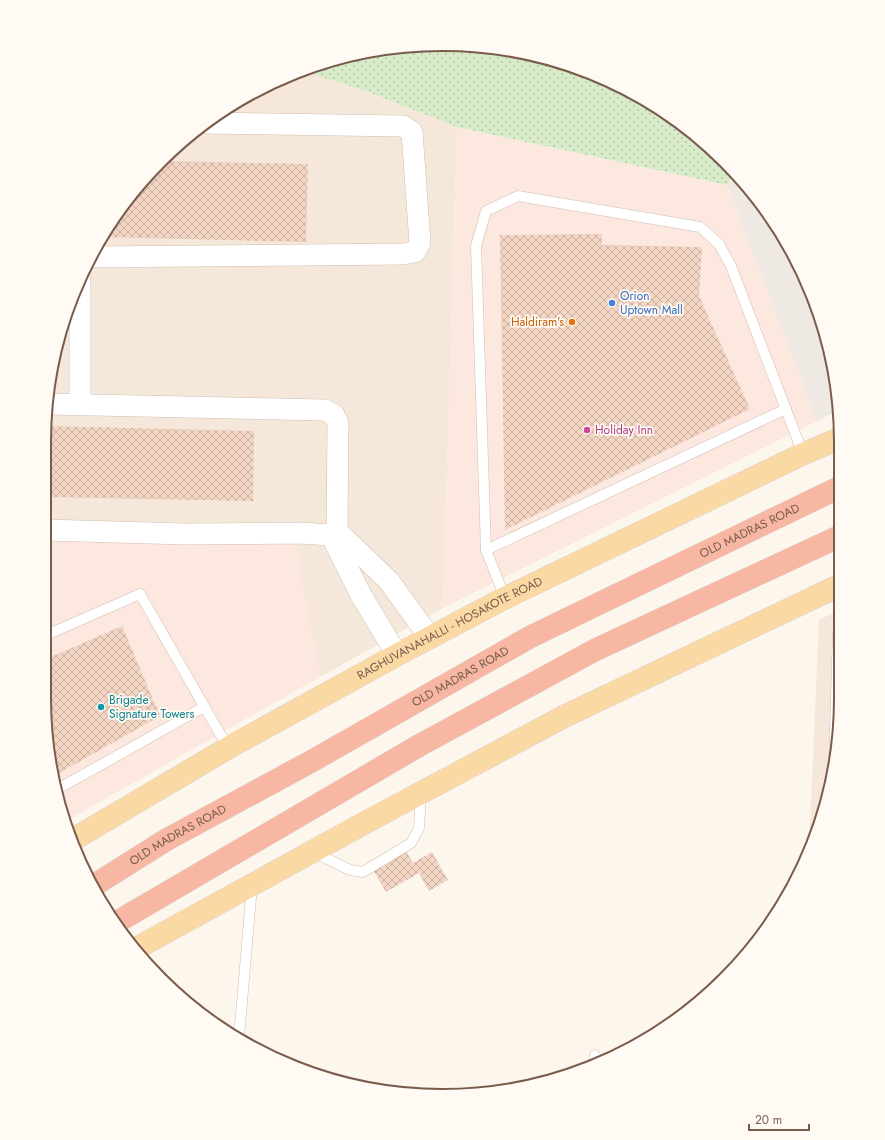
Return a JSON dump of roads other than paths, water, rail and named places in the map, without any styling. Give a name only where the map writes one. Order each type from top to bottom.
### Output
[{"type":"highway","name":"OLD MADRAS ROAD","points":[[98,883],[166,840],[312,761],[530,637],[834,490]]},
{"type":"highway","points":[[121,920],[420,745],[595,650],[834,539]]},
{"type":"main road","name":"RAGHUVANAHALLI - HOSAKOTE ROAD","points":[[77,837],[228,748],[397,655],[506,598],[803,454],[834,441]]},
{"type":"main road","points":[[140,946],[421,792],[565,716],[834,588]]},
{"type":"street","points":[[98,257],[403,254],[415,252],[420,243],[412,132],[403,126],[216,123]]},
{"type":"street","points":[[80,296],[80,405]]},
{"type":"street","points":[[53,404],[325,410],[334,415],[338,423],[334,533],[361,595],[397,655]]},
{"type":"street","points":[[51,530],[185,534],[334,533],[389,581],[430,638]]},
{"type":"lane","points":[[506,598],[486,550],[476,246],[486,211],[518,196],[700,228],[719,244],[731,266],[803,454]]},
{"type":"lane","points":[[486,550],[786,409]]},
{"type":"lane","points":[[51,633],[140,594],[228,748]]},
{"type":"lane","points":[[62,787],[204,707]]},
{"type":"lane","points":[[311,852],[350,870],[363,872],[412,842],[419,828],[421,792]]},
{"type":"lane","points":[[239,1032],[252,884]]},
{"type":"place","name":"Orion Uptown Mall","points":[[612,303]]},
{"type":"place","name":"Haldiram's","points":[[572,322]]},
{"type":"place","name":"Holiday Inn","points":[[587,430]]},
{"type":"place","name":"Brigade Signature Towers","points":[[101,707]]}]
